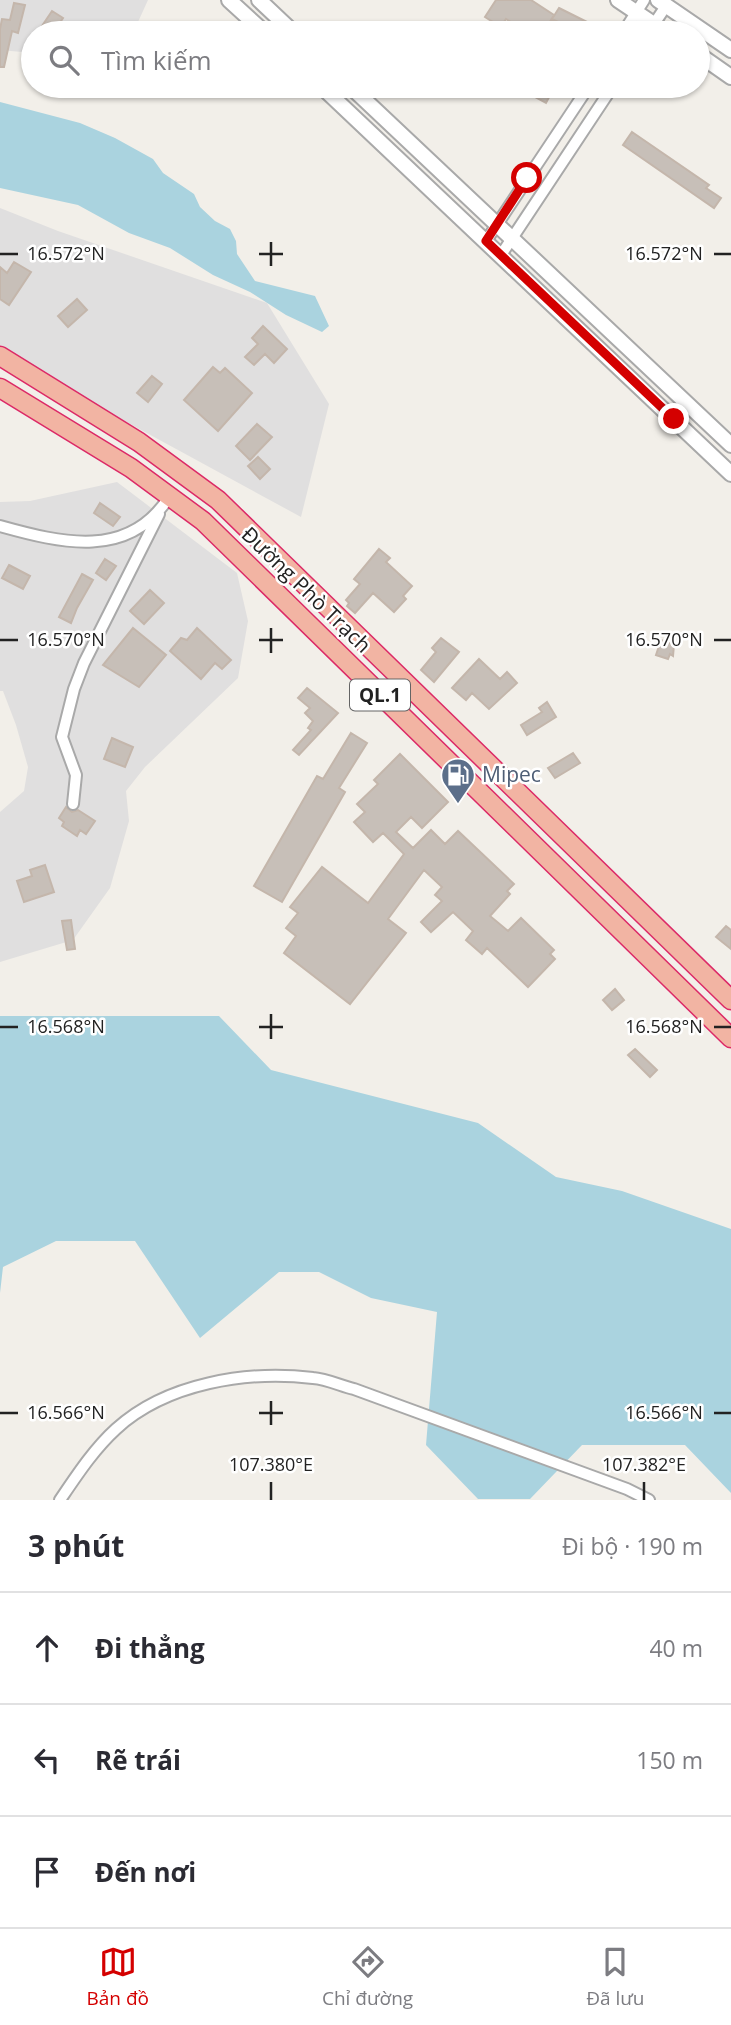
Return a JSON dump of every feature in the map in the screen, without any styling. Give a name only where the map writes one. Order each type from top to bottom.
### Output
[{"type":"highway","name":"Đường Phò Trạch","points":[[0,356],[139,442],[218,500],[731,1000]]},
{"type":"highway","name":"Đường Phò Trạch","points":[[0,388],[131,468],[203,521],[731,1038]]},
{"type":"street","points":[[229,0],[252,21]]},
{"type":"street","points":[[259,0],[282,21]]},
{"type":"street","points":[[618,0],[640,6],[631,21]]},
{"type":"street","points":[[654,21],[662,3],[688,21]]},
{"type":"street","points":[[710,36],[731,50]]},
{"type":"street","points":[[710,62],[731,77]]},
{"type":"street","points":[[334,98],[731,474]]},
{"type":"street","points":[[363,98],[731,445]]},
{"type":"street","points":[[486,241],[581,98]]},
{"type":"street","points":[[501,255],[605,98]]},
{"type":"street","points":[[73,804],[76,775],[62,737],[74,689],[84,663],[169,496]]},
{"type":"street","points":[[0,526],[59,540],[106,541],[129,535],[159,513]]},
{"type":"street","points":[[60,1500],[87,1461],[117,1428],[148,1405],[181,1389],[228,1380],[268,1377],[314,1378],[354,1389],[627,1489],[649,1500]]},
{"type":"shaded area","points":[[0,0],[148,0],[138,21],[21,21],[21,52],[0,50]]},
{"type":"shaded area","points":[[0,208],[58,231],[267,303],[329,404],[301,517],[0,353]]},
{"type":"shaded area","points":[[117,482],[237,573],[248,621],[238,678],[145,767],[126,791],[129,821],[110,888],[73,940],[0,962],[0,812],[24,791],[28,767],[16,725],[3,691],[0,691],[0,502],[30,501]]},
{"type":"water","points":[[0,102],[80,123],[153,159],[163,173],[194,194],[200,207],[215,221],[230,229],[236,241],[237,254],[255,281],[315,296],[329,326],[322,332],[286,315],[170,248],[129,233],[78,205],[0,188]]},
{"type":"water","points":[[0,1016],[219,1016],[271,1070],[478,1123],[556,1177],[622,1191],[731,1229],[731,1493],[685,1445],[582,1445],[530,1499],[478,1499],[426,1445],[437,1312],[371,1298],[319,1272],[279,1272],[200,1338],[135,1241],[56,1241],[3,1267],[0,1293]]},
{"type":"building","points":[[496,0],[531,0],[554,15],[550,21],[491,21],[485,17]]},
{"type":"building","points":[[14,3],[25,5],[18,33],[12,31],[4,67],[0,67],[2,19],[10,20]]},
{"type":"building","points":[[559,8],[585,21],[556,21],[552,19]]},
{"type":"building","points":[[52,11],[63,18],[61,21],[45,21]]},
{"type":"building","points":[[632,132],[709,185],[706,188],[721,198],[714,208],[623,145]]},
{"type":"building","points":[[14,262],[31,272],[9,305],[0,299],[0,267],[7,273]]},
{"type":"building","points":[[77,299],[87,310],[68,327],[58,316]]},
{"type":"building","points":[[263,326],[287,349],[274,363],[265,354],[254,365],[245,357],[258,344],[252,338]]},
{"type":"building","points":[[213,367],[220,373],[225,368],[252,393],[218,431],[184,400]]},
{"type":"building","points":[[152,376],[162,384],[148,402],[137,393]]},
{"type":"building","points":[[257,424],[272,437],[250,460],[236,446]]},
{"type":"building","points":[[258,457],[270,469],[260,479],[248,466]]},
{"type":"building","points":[[100,503],[120,517],[113,526],[94,513]]},
{"type":"building","points":[[379,549],[390,558],[386,562],[412,586],[403,596],[406,599],[394,612],[373,593],[355,613],[347,606],[349,603],[346,600],[360,584],[354,579]]},
{"type":"building","points":[[105,559],[116,566],[106,580],[96,573]]},
{"type":"building","points":[[9,565],[30,576],[23,589],[2,578]]},
{"type":"building","points":[[82,574],[93,580],[71,623],[59,617]]},
{"type":"building","points":[[150,590],[164,603],[144,624],[130,611]]},
{"type":"building","points":[[133,628],[166,655],[139,687],[103,665]]},
{"type":"building","points":[[197,628],[231,660],[222,669],[215,663],[201,679],[170,651],[181,638],[187,640]]},
{"type":"building","points":[[441,638],[459,652],[434,682],[421,670],[436,652],[432,648]]},
{"type":"building","points":[[661,640],[674,645],[673,656],[670,654],[668,659],[656,655]]},
{"type":"building","points":[[479,659],[500,679],[507,672],[517,683],[489,709],[472,693],[466,700],[452,688]]},
{"type":"building","points":[[307,688],[338,713],[299,755],[293,750],[311,730],[308,728],[313,721],[305,713],[310,708],[298,698]]},
{"type":"building","points":[[547,702],[556,717],[527,735],[521,725],[542,712],[539,708]]},
{"type":"building","points":[[351,733],[367,743],[339,788],[345,792],[282,902],[254,886],[317,776],[323,779]]},
{"type":"building","points":[[112,738],[133,747],[125,767],[104,759]]},
{"type":"building","points":[[573,753],[580,763],[555,778],[548,768]]},
{"type":"building","points":[[400,754],[448,802],[422,828],[411,817],[396,832],[413,848],[431,830],[445,844],[458,831],[514,884],[507,891],[510,894],[490,916],[508,931],[521,918],[554,950],[550,954],[555,959],[528,987],[487,948],[482,954],[466,940],[473,931],[453,912],[431,932],[421,922],[442,901],[435,895],[442,887],[424,870],[388,919],[406,933],[350,1004],[284,953],[296,936],[286,928],[298,913],[290,907],[322,867],[368,903],[404,854],[383,833],[373,842],[354,822],[365,812],[357,804],[378,784],[374,780]]},
{"type":"building","points":[[66,807],[72,812],[78,810],[95,821],[86,834],[80,830],[77,836],[62,826],[64,822],[59,818]]},
{"type":"building","points":[[45,865],[54,892],[24,902],[17,881],[32,876],[30,870]]},
{"type":"building","points":[[71,920],[75,949],[67,950],[62,921]]},
{"type":"building","points":[[726,926],[731,930],[731,949],[716,937]]},
{"type":"building","points":[[615,989],[624,1000],[612,1010],[603,1000]]},
{"type":"building","points":[[635,1049],[657,1070],[650,1077],[628,1055]]},
{"type":"place","name":"Mipec","points":[[458,805]]},
{"type":"route","points":[[527,178],[486,241],[674,419]]}]
